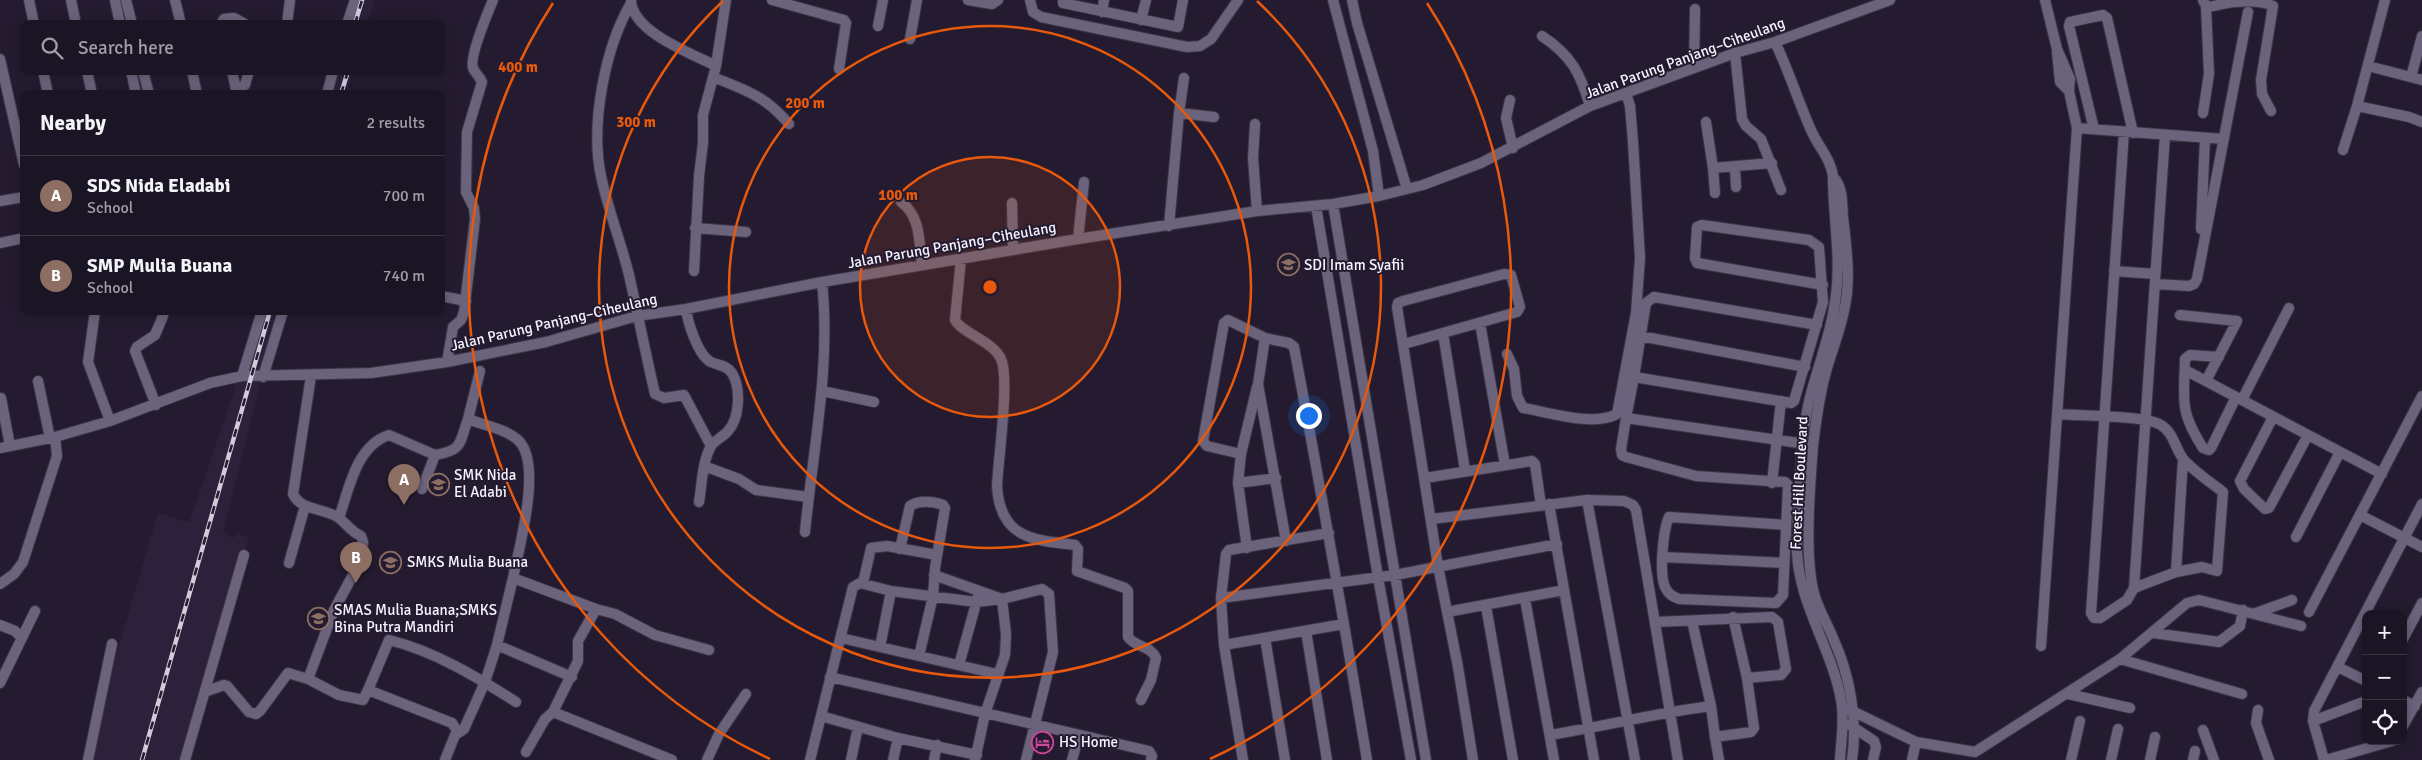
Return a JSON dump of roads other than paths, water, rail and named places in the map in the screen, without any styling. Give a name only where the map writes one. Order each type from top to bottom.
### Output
[{"type":"street","points":[[29,0],[33,20]]},
{"type":"street","points":[[71,0],[75,20]]},
{"type":"street","points":[[115,0],[119,20]]},
{"type":"street","points":[[126,0],[131,20]]},
{"type":"street","points":[[175,0],[180,20]]},
{"type":"street","points":[[288,20],[290,0]]},
{"type":"street","points":[[348,20],[354,0]]},
{"type":"street","points":[[447,362],[453,328],[463,316],[466,302],[475,214],[466,192],[467,132],[482,82],[474,70],[473,63],[480,34],[493,0]]},
{"type":"street","points":[[694,271],[695,228],[703,148],[703,115],[716,66],[726,0]]},
{"type":"street","points":[[772,0],[844,20],[846,23],[839,69]]},
{"type":"street","points":[[878,26],[883,0]]},
{"type":"street","points":[[910,39],[917,0]]},
{"type":"street","points":[[968,0],[992,4],[998,0]]},
{"type":"street","points":[[1030,0],[1033,12],[1041,17],[1187,47],[1200,46],[1211,38],[1238,0]]},
{"type":"street","points":[[1063,0],[1062,3],[1178,27],[1183,0]]},
{"type":"street","points":[[1102,12],[1104,0]]},
{"type":"street","points":[[1142,20],[1146,0]]},
{"type":"street","points":[[1333,0],[1373,152],[1379,196]]},
{"type":"street","points":[[1352,0],[1356,23],[1407,189]]},
{"type":"street","name":"Jalan Parung Panjang–Ciheulang","points":[[5,447],[53,437],[110,421],[210,383],[242,376],[311,376],[371,372],[447,362],[546,342],[637,316],[686,309],[822,282],[1078,239],[1256,212],[1333,204],[1379,196],[1424,185],[1481,163],[1513,148],[1590,106],[1735,53],[1775,42],[1867,4],[1890,0]]},
{"type":"street","points":[[2041,646],[2077,128],[2069,91],[2070,79],[2068,71],[2057,49],[2045,0]]},
{"type":"street","points":[[2343,150],[2357,106],[2385,0]]},
{"type":"street","points":[[631,2],[636,19],[643,27],[716,66]]},
{"type":"street","points":[[631,2],[623,18],[607,64],[598,129],[601,174],[628,274],[655,394],[664,398],[684,395],[711,446]]},
{"type":"street","points":[[2205,3],[2211,7],[2221,4],[2248,2],[2264,2],[2273,6],[2260,80],[2262,94],[2271,111]]},
{"type":"street","points":[[2203,113],[2208,74],[2205,3]]},
{"type":"street","points":[[1694,68],[1695,10]]},
{"type":"street","points":[[2114,271],[2189,286],[2194,284],[2248,12]]},
{"type":"street","points":[[2094,130],[2069,26],[2070,22],[2103,16],[2106,18],[2128,132],[2114,271],[2091,613],[2094,618],[2100,618],[2128,600],[2134,588],[2165,135]]},
{"type":"street","points":[[1542,36],[1561,50],[1575,66],[1582,77],[1590,106]]},
{"type":"street","points":[[2411,77],[2422,36]]},
{"type":"street","name":"Forest Hill Boulevard","points":[[1775,42],[1811,132],[1827,158],[1833,177],[1840,187],[1848,289],[1841,324],[1820,397],[1813,445],[1810,524],[1812,584],[1817,604],[1834,639],[1844,670],[1852,711],[1854,727],[1852,760]]},
{"type":"street","points":[[1735,53],[1742,118],[1746,126],[1760,138],[1781,190]]},
{"type":"street","points":[[0,59],[20,147]]},
{"type":"street","points":[[2368,66],[2422,80]]},
{"type":"street","points":[[45,75],[47,90]]},
{"type":"street","points":[[88,75],[91,90]]},
{"type":"street","points":[[132,75],[135,90]]},
{"type":"street","points":[[144,75],[147,90]]},
{"type":"street","points":[[193,75],[196,90]]},
{"type":"street","points":[[233,75],[236,90]]},
{"type":"street","points":[[239,90],[245,85],[247,75]]},
{"type":"street","points":[[327,90],[332,75]]},
{"type":"street","points":[[713,78],[757,95],[768,102],[789,124]]},
{"type":"street","points":[[1169,226],[1184,78]]},
{"type":"street","points":[[1507,354],[1514,369],[1517,396],[1523,408],[1574,418],[1600,419],[1617,414],[1636,313],[1640,258],[1630,106],[1626,93]]},
{"type":"street","points":[[1510,100],[1506,118],[1513,148]]},
{"type":"street","points":[[2357,106],[2409,117],[2422,122]]},
{"type":"street","points":[[1179,113],[1214,117]]},
{"type":"street","points":[[1706,122],[1715,193]]},
{"type":"street","points":[[1254,124],[1253,158],[1256,212]]},
{"type":"street","points":[[2077,128],[2224,140]]},
{"type":"street","points":[[2199,266],[2205,138]]},
{"type":"street","points":[[1713,168],[1772,164]]},
{"type":"street","points":[[1735,168],[1736,187]]},
{"type":"street","points":[[1833,177],[1831,190],[1837,239],[1836,293],[1826,344],[1810,398],[1802,443],[1797,549],[1798,571],[1833,668],[1842,706],[1840,760]]},
{"type":"street","points":[[1078,239],[1084,182]]},
{"type":"street","points":[[0,202],[20,198]]},
{"type":"street","points":[[902,202],[910,208],[915,216],[922,265]]},
{"type":"street","points":[[1012,203],[1014,250]]},
{"type":"street","points":[[1333,204],[1426,760]]},
{"type":"street","points":[[1316,206],[1378,577],[1412,760]]},
{"type":"street","points":[[1634,377],[1791,403],[1794,401],[1823,302],[1823,285],[1819,247],[1810,240],[1702,225],[1698,227],[1695,258],[1697,263],[1823,285]]},
{"type":"street","points":[[695,228],[746,232]]},
{"type":"street","points":[[0,243],[20,239]]},
{"type":"street","points":[[961,259],[954,320],[958,326],[969,330],[992,348],[1001,359],[1005,381],[997,486],[998,503],[1015,531],[1030,539],[1075,545],[1078,549],[1077,571],[1125,588],[1128,591],[1128,638],[1132,643],[1151,649],[1156,658],[1151,680],[1141,700]]},
{"type":"street","points":[[1404,344],[1519,310],[1511,275],[1504,274],[1398,303],[1397,307],[1438,566],[1473,760]]},
{"type":"street","points":[[805,532],[822,391],[825,311],[822,282]]},
{"type":"street","points":[[445,297],[466,302]]},
{"type":"street","points":[[1786,525],[1668,516],[1663,558],[1664,585],[1671,596],[1679,599],[1776,604],[1783,595],[1788,485],[1785,482],[1772,483],[1696,476],[1626,457],[1622,455],[1621,449],[1646,303],[1654,298],[1817,325]]},
{"type":"street","points":[[2219,357],[2187,356],[2185,370],[2184,411],[2190,427],[2206,450],[2211,448],[2289,308]]},
{"type":"street","points":[[686,309],[690,330],[707,359],[731,372],[737,388],[738,402],[733,425],[711,446],[704,466],[699,502]]},
{"type":"street","points":[[94,315],[88,362],[110,421]]},
{"type":"street","points":[[242,376],[261,315]]},
{"type":"street","points":[[263,377],[282,315]]},
{"type":"street","points":[[2180,315],[2236,321],[2206,382]]},
{"type":"street","points":[[156,404],[135,351],[154,335],[163,316]]},
{"type":"street","points":[[1241,454],[1207,446],[1203,441],[1224,323],[1228,320],[1266,338],[1289,343],[1294,347],[1329,533],[1335,583],[1344,624],[1367,760]]},
{"type":"street","points":[[1480,323],[1505,465]]},
{"type":"street","points":[[1443,333],[1465,470]]},
{"type":"street","points":[[1640,336],[1804,367]]},
{"type":"street","points":[[1247,548],[1238,483],[1241,454],[1258,384],[1266,338]]},
{"type":"street","points":[[2185,370],[2382,474]]},
{"type":"street","points":[[339,518],[356,466],[364,454],[382,438],[389,436],[435,455],[451,452],[456,449],[468,419],[480,371]]},
{"type":"street","points":[[308,678],[334,610],[360,562],[363,542],[361,536],[351,532],[339,518],[305,506],[293,494],[311,376]]},
{"type":"street","points":[[0,584],[14,574],[23,562],[57,456],[38,381]]},
{"type":"street","points":[[1258,384],[1286,540]]},
{"type":"street","points":[[822,391],[874,402]]},
{"type":"street","points":[[2309,612],[2422,396]]},
{"type":"street","points":[[1,398],[5,447]]},
{"type":"street","points":[[1772,483],[1781,401]]},
{"type":"street","points":[[2057,414],[2145,420],[2160,424],[2170,433],[2183,459],[2223,492],[2217,571],[2202,567],[2176,572],[2134,588]]},
{"type":"street","points":[[2273,417],[2240,481],[2244,489],[2265,509],[2269,508],[2308,435]]},
{"type":"street","points":[[1626,418],[1813,445]]},
{"type":"street","points":[[445,760],[455,735],[464,729],[485,682],[497,646],[514,578],[529,487],[525,452],[519,441],[512,436],[468,419]]},
{"type":"street","points":[[2296,537],[2340,452]]},
{"type":"street","points":[[422,490],[435,455]]},
{"type":"street","points":[[2176,572],[2183,459]]},
{"type":"street","points":[[1424,478],[1529,461],[1535,464],[1557,544],[1594,760]]},
{"type":"street","points":[[704,466],[739,479],[756,490],[808,497]]},
{"type":"street","points":[[1238,483],[1276,478]]},
{"type":"street","points":[[1432,519],[1587,500],[1624,501],[1633,506],[1636,510],[1678,760]]},
{"type":"street","points":[[1587,500],[1635,760]]},
{"type":"street","points":[[900,549],[910,506],[915,503],[924,502],[940,504],[945,508],[934,575],[933,596],[919,656]]},
{"type":"street","points":[[2378,745],[2325,760],[2313,721],[2316,706],[2422,504]]},
{"type":"street","points":[[289,563],[305,506]]},
{"type":"street","points":[[2360,515],[2422,547]]},
{"type":"street","points":[[1243,760],[1224,645],[1221,598],[1226,552],[1329,533]]},
{"type":"street","points":[[1221,598],[1395,575],[1557,544]]},
{"type":"street","points":[[863,583],[871,548],[887,546],[937,555]]},
{"type":"street","points":[[185,760],[207,691],[244,555]]},
{"type":"street","points":[[1663,558],[1784,563]]},
{"type":"street","points":[[934,575],[1002,600]]},
{"type":"street","points":[[514,578],[596,609],[615,614],[655,635],[709,650]]},
{"type":"street","points":[[810,760],[830,677],[842,638],[853,587],[856,584],[863,583],[891,591],[976,602],[1002,600],[1042,590],[1049,594],[1053,652],[1026,760]]},
{"type":"street","points":[[1447,612],[1525,599],[1564,590]]},
{"type":"street","points":[[880,647],[891,591]]},
{"type":"street","points":[[958,665],[979,591]]},
{"type":"street","points":[[1525,599],[1554,760]]},
{"type":"street","points":[[821,716],[898,738],[937,745],[976,757],[1006,644],[1002,600]]},
{"type":"street","points":[[1842,706],[1916,742],[1978,752],[2120,659],[2154,633],[2187,603],[2195,600],[2256,613],[2301,626]]},
{"type":"street","points":[[2256,613],[2292,600]]},
{"type":"street","points":[[2407,631],[2422,603]]},
{"type":"street","points":[[1486,606],[1514,760]]},
{"type":"street","points":[[526,752],[572,677],[579,657],[578,641],[596,609]]},
{"type":"street","points":[[0,682],[35,610]]},
{"type":"street","points":[[2154,633],[2219,642],[2240,626],[2243,610]]},
{"type":"street","points":[[1655,622],[1733,617],[1772,617],[1778,622],[1786,668],[1781,675],[1747,678]]},
{"type":"street","points":[[1715,738],[1751,732],[1754,728],[1747,678],[1733,617]]},
{"type":"street","points":[[1692,621],[1711,706],[1719,760]]},
{"type":"street","points":[[1224,645],[1344,624]]},
{"type":"street","points":[[0,625],[15,631],[21,637]]},
{"type":"street","points":[[1306,631],[1327,760]]},
{"type":"street","points":[[842,638],[997,674]]},
{"type":"street","points":[[1265,638],[1285,760]]},
{"type":"street","points":[[207,691],[224,685],[227,686],[249,712],[256,714],[288,673],[308,678],[339,694],[363,700],[389,640],[412,646],[485,682],[516,702]]},
{"type":"street","points":[[88,760],[112,644]]},
{"type":"street","points":[[497,646],[572,677]]},
{"type":"street","points":[[2120,659],[2242,694]]},
{"type":"street","points":[[2338,667],[2362,679]]},
{"type":"street","points":[[830,677],[1149,751],[1152,756],[1151,760]]},
{"type":"street","points":[[368,690],[452,723],[458,732]]},
{"type":"street","points":[[2407,719],[2422,692]]},
{"type":"street","points":[[707,760],[719,734],[746,694]]},
{"type":"street","points":[[2068,694],[2130,708]]},
{"type":"street","points":[[2407,702],[2415,706]]},
{"type":"street","points":[[2313,721],[2362,703]]},
{"type":"street","points":[[1550,735],[1711,706]]},
{"type":"street","points":[[2258,710],[2256,723],[2269,760]]},
{"type":"street","points":[[552,712],[672,760]]},
{"type":"street","points":[[2071,760],[2080,721]]},
{"type":"street","points":[[1842,722],[1854,727],[1874,741],[1876,747],[1873,760]]},
{"type":"street","points":[[851,760],[858,727]]},
{"type":"street","points":[[2111,760],[2118,729]]},
{"type":"street","points":[[2203,730],[2214,760]]},
{"type":"street","points":[[1072,760],[1079,735]]},
{"type":"street","points":[[2150,760],[2156,737]]},
{"type":"street","points":[[893,760],[898,738]]},
{"type":"street","points":[[1912,760],[1916,742]]},
{"type":"street","points":[[934,760],[937,745]]},
{"type":"railway","points":[[356,20],[362,0]]},
{"type":"railway","points":[[342,90],[347,75]]},
{"type":"railway","points":[[142,760],[269,315]]},
{"type":"place","name":"SDI Imam Syafii","points":[[1288,265]]},
{"type":"place","name":"SMK Nida El Adabi","points":[[438,484]]},
{"type":"place","name":"SDS Nida Eladabi","points":[[404,505]]},
{"type":"place","name":"SMKS Mulia Buana","points":[[391,562]]},
{"type":"place","name":"SMP Mulia Buana","points":[[356,583]]},
{"type":"place","name":"SMAS Mulia Buana;SMKS Bina Putra Mandiri","points":[[318,619]]},
{"type":"place","name":"HS Home","points":[[1043,742]]}]
